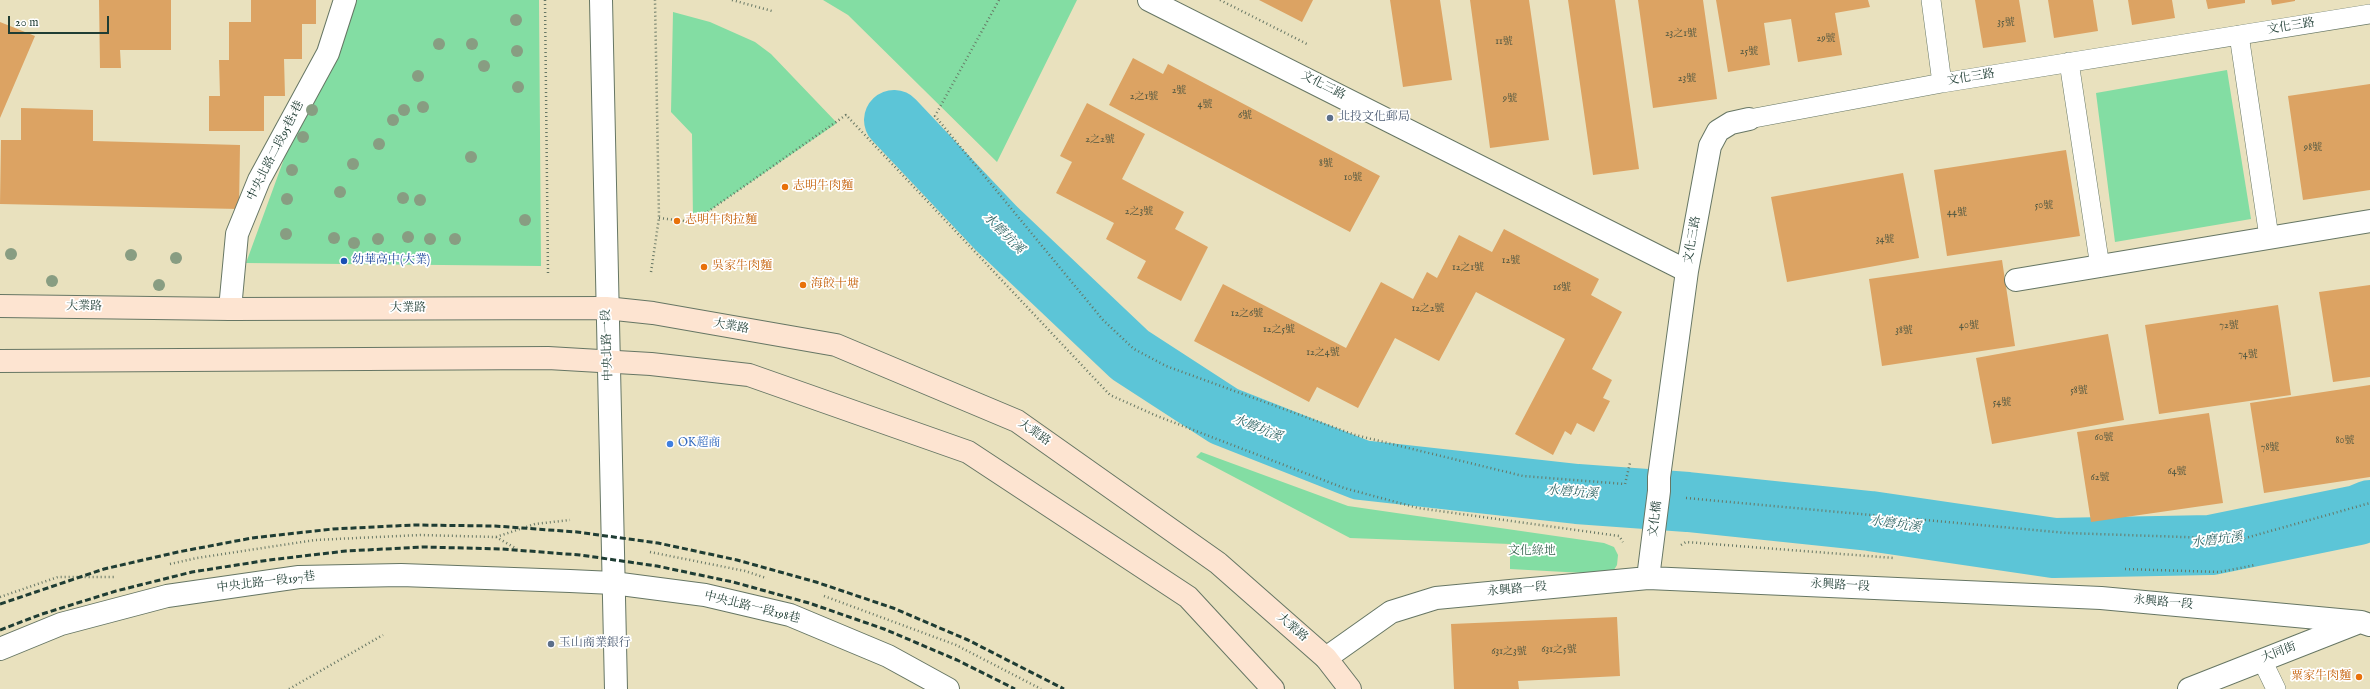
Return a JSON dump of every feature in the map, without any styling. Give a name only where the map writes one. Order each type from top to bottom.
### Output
[{"type":"main road","name":"大業路","points":[[0,306],[230,309],[606,308],[653,313],[836,345],[1017,421],[1218,563],[1326,658],[1350,689]]},
{"type":"main road","points":[[0,361],[540,358],[609,360],[749,375],[968,452],[1188,598],[1273,689]]},
{"type":"street","name":"中央北路二段95巷1巷","points":[[230,309],[237,234],[259,180],[328,53],[345,0]]},
{"type":"street","name":"中央北路一段","points":[[601,0],[606,308],[609,360],[616,689]]},
{"type":"street","name":"文化三路","points":[[1149,0],[1687,271]]},
{"type":"street","name":"文化三路","points":[[1661,460],[1687,271],[1710,146],[1718,130],[1731,123],[1749,119]]},
{"type":"street","points":[[2016,280],[2370,221]]},
{"type":"street","name":"文化橋","points":[[1650,569],[1661,460]]},
{"type":"street","name":"永興路一段","points":[[1326,658],[1391,612],[1436,598],[1650,569],[2101,598],[2367,622]]},
{"type":"street","name":"中央北路一段197巷","points":[[0,649],[61,624],[167,596],[299,577],[401,575],[613,584]]},
{"type":"street","name":"中央北路一段198巷","points":[[613,584],[705,595],[790,615],[888,656],[948,689]]},
{"type":"street","name":"大同街","points":[[2189,689],[2262,660],[2367,622]]},
{"type":"lane","points":[[1931,0],[1942,83]]},
{"type":"lane","name":"文化三路","points":[[1749,119],[1942,83],[2370,14]]},
{"type":"lane","points":[[2239,35],[2268,237]]},
{"type":"lane","points":[[2069,62],[2100,267]]},
{"type":"lane","points":[[2262,660],[2276,689]]},
{"type":"path","points":[[545,0],[548,273]]},
{"type":"path","points":[[651,272],[659,218],[655,0]]},
{"type":"path","points":[[732,0],[772,11]]},
{"type":"path","points":[[999,0],[935,116],[1103,320],[1134,349],[1166,366],[1356,435],[1523,476],[1624,484],[1632,457],[1661,460]]},
{"type":"path","points":[[1220,0],[1309,45]]},
{"type":"path","points":[[659,218],[693,222],[846,115],[1110,395],[1157,416],[1344,488],[1418,508],[1619,536]]},
{"type":"path","points":[[1689,499],[2067,532],[2242,539],[2370,503]]},
{"type":"path","points":[[496,537],[535,524],[570,520]]},
{"type":"path","points":[[289,689],[383,635]]},
{"type":"green space","points":[[342,0],[539,0],[541,266],[246,263]]},
{"type":"green space","points":[[823,0],[1077,0],[997,162],[848,15]]},
{"type":"green space","points":[[673,12],[710,22],[755,42],[771,54],[837,123],[693,222],[692,134],[671,112]]},
{"type":"green space","points":[[2227,70],[2251,219],[2115,242],[2096,93]]},
{"type":"green space","name":"文化綠地","points":[[1201,452],[1348,506],[1604,543],[1614,547],[1618,555],[1617,565],[1612,573],[1602,574],[1510,569],[1510,544],[1350,538],[1196,457]]},
{"type":"building","points":[[99,0],[171,0],[171,50],[120,50],[121,68],[100,68]]},
{"type":"building","points":[[251,0],[316,0],[316,24],[302,24],[302,59],[284,59],[285,96],[264,96],[264,131],[209,131],[209,96],[220,96],[219,60],[229,60],[229,22],[251,22]]},
{"type":"building","points":[[1259,0],[1313,0],[1302,22]]},
{"type":"building","points":[[1390,0],[1440,0],[1452,80],[1403,87]]},
{"type":"building","points":[[1470,0],[1529,0],[1549,140],[1490,148]]},
{"type":"building","points":[[1568,0],[1615,0],[1639,169],[1593,175]]},
{"type":"building","points":[[1638,0],[1703,0],[1717,99],[1653,108]]},
{"type":"building","points":[[1716,0],[1868,0],[1870,7],[1835,13],[1842,55],[1798,62],[1791,19],[1764,23],[1770,65],[1728,72]]},
{"type":"building","points":[[1975,0],[2019,0],[2026,42],[1983,48]]},
{"type":"building","points":[[2048,0],[2093,0],[2098,31],[2054,38]]},
{"type":"building","points":[[2128,0],[2172,0],[2175,18],[2132,25]]},
{"type":"building","points":[[2206,0],[2245,0],[2245,3],[2208,9]]},
{"type":"building","points":[[2271,0],[2295,0],[2295,1],[2272,5]]},
{"type":"building","points":[[0,22],[35,36],[0,118]]},
{"type":"building","points":[[1133,58],[1163,74],[1168,64],[1380,176],[1350,232],[1109,105]]},
{"type":"building","points":[[2370,84],[2370,190],[2303,200],[2288,96]]},
{"type":"building","points":[[1087,103],[1145,134],[1122,179],[1184,212],[1175,229],[1208,247],[1181,301],[1137,278],[1146,261],[1106,239],[1114,223],[1056,193],[1072,162],[1060,156]]},
{"type":"building","points":[[21,108],[93,110],[93,141],[240,145],[239,209],[0,204],[1,140],[21,140]]},
{"type":"building","points":[[2066,150],[2080,236],[1947,256],[1934,170]]},
{"type":"building","points":[[1903,173],[1919,258],[1787,282],[1771,197]]},
{"type":"building","points":[[1504,229],[1599,279],[1591,295],[1622,312],[1592,369],[1612,380],[1603,398],[1610,401],[1594,432],[1577,423],[1571,435],[1565,431],[1553,455],[1515,434],[1565,339],[1476,292],[1439,361],[1395,338],[1358,408],[1317,387],[1309,402],[1194,341],[1223,284],[1346,348],[1381,282],[1413,299],[1427,272],[1437,278],[1459,235],[1492,252]]},
{"type":"building","points":[[2002,260],[2015,346],[1882,366],[1869,279]]},
{"type":"building","points":[[2370,285],[2370,377],[2333,382],[2319,292]]},
{"type":"building","points":[[2278,305],[2291,395],[2159,414],[2145,325]]},
{"type":"building","points":[[2108,334],[2124,420],[1992,444],[1976,358]]},
{"type":"building","points":[[2370,385],[2370,477],[2264,493],[2250,403]]},
{"type":"building","points":[[2209,413],[2223,503],[2091,522],[2077,432]]},
{"type":"building","points":[[1617,617],[1620,676],[1518,681],[1519,689],[1454,689],[1451,624]]},
{"type":"waterway","name":"水磨坑溪","points":[[894,120],[996,228],[1130,355],[1224,416],[1361,470],[1577,494],[1688,502],[1870,521],[2054,548],[2211,545],[2358,515],[2370,510]]},
{"type":"railway","points":[[0,604],[104,569],[178,552],[252,538],[333,529],[414,525],[495,526],[577,532],[658,543],[737,560],[816,582],[893,608],[968,640],[1064,689]]},
{"type":"railway","points":[[0,630],[42,614],[116,591],[192,572],[269,560],[346,551],[424,547],[502,549],[580,555],[657,566],[733,582],[809,603],[884,629],[957,660],[1015,689]]},
{"type":"place","name":"北投文化郵局","points":[[1330,118]]},
{"type":"place","name":"志明牛肉麵","points":[[785,187]]},
{"type":"place","name":"志明牛肉拉麵","points":[[677,221]]},
{"type":"place","name":"幼華高中(大業)","points":[[344,261]]},
{"type":"place","name":"吳家牛肉麵","points":[[704,267]]},
{"type":"place","name":"海餃十塘","points":[[803,285]]},
{"type":"place","name":"OK超商","points":[[670,444]]},
{"type":"place","name":"玉山商業銀行","points":[[551,644]]},
{"type":"place","name":"粟家牛肉麵","points":[[2359,677]]}]
